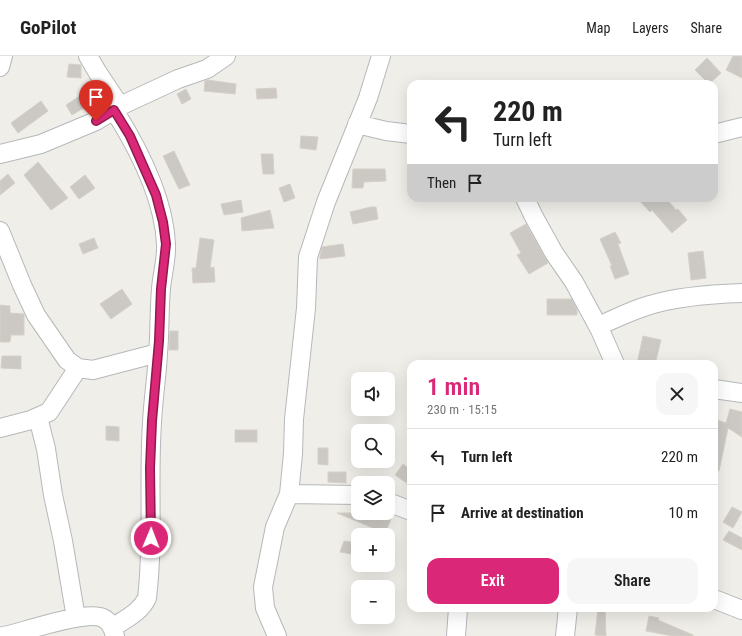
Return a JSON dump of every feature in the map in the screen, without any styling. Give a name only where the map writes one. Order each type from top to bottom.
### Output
[{"type":"street","points":[[0,67],[4,56]]},
{"type":"street","points":[[2,636],[83,616],[97,616],[104,618],[114,632],[143,606],[147,598],[152,524],[150,468],[152,429],[161,289],[166,244],[163,222],[156,195],[145,167],[117,108],[88,56]]},
{"type":"street","points":[[0,154],[41,144],[96,121],[117,108],[178,79],[207,69],[226,56]]},
{"type":"street","points":[[277,636],[265,608],[263,587],[275,527],[289,494],[293,454],[294,419],[306,308],[308,257],[326,202],[368,98],[379,57]]},
{"type":"street","points":[[357,124],[386,131],[407,134]]},
{"type":"street","points":[[718,133],[742,127]]},
{"type":"street","points":[[527,202],[554,253],[574,282],[598,326],[613,360]]},
{"type":"street","points":[[0,231],[36,315],[67,360],[78,368],[93,370],[158,353]]},
{"type":"street","points":[[598,326],[650,305],[673,300],[742,293]]},
{"type":"street","points":[[0,428],[31,420],[49,412],[78,368]]},
{"type":"street","points":[[718,390],[742,393]]},
{"type":"street","points":[[38,417],[46,449],[76,618]]},
{"type":"street","points":[[289,494],[351,495]]},
{"type":"street","points":[[395,504],[407,509]]},
{"type":"street","points":[[718,601],[742,610]]},
{"type":"street","points":[[456,636],[458,612]]},
{"type":"street","points":[[565,636],[568,612]]},
{"type":"building","points":[[733,56],[742,56],[742,78],[726,70]]},
{"type":"building","points":[[707,58],[721,73],[713,80],[705,80],[695,70]]},
{"type":"building","points":[[69,64],[81,65],[81,78],[67,77]]},
{"type":"building","points":[[208,80],[236,84],[235,94],[204,91],[205,81]]},
{"type":"building","points":[[276,88],[277,98],[257,99],[256,89]]},
{"type":"building","points":[[186,89],[191,99],[182,104],[177,94]]},
{"type":"building","points":[[86,92],[92,103],[72,115],[66,105]]},
{"type":"building","points":[[41,101],[48,111],[18,133],[11,123]]},
{"type":"building","points":[[301,136],[318,137],[316,150],[300,148]]},
{"type":"building","points":[[174,151],[190,185],[179,189],[163,156]]},
{"type":"building","points":[[261,154],[273,154],[274,174],[263,174]]},
{"type":"building","points":[[38,162],[68,198],[51,210],[24,175]]},
{"type":"building","points":[[353,169],[385,169],[386,181],[364,182],[363,188],[352,188]]},
{"type":"building","points":[[8,174],[15,183],[0,195],[0,181]]},
{"type":"building","points":[[85,175],[95,188],[79,199],[70,187]]},
{"type":"building","points":[[290,184],[295,198],[284,202],[279,188]]},
{"type":"building","points":[[241,200],[243,212],[224,215],[221,204]]},
{"type":"building","points":[[641,202],[669,202],[676,210],[678,209],[687,220],[672,233],[652,210],[650,212]]},
{"type":"building","points":[[376,207],[378,219],[353,224],[350,212]]},
{"type":"building","points":[[270,210],[274,228],[242,231],[241,218]]},
{"type":"building","points":[[526,224],[548,263],[529,274],[517,255],[521,253],[510,233]]},
{"type":"building","points":[[615,232],[621,243],[618,244],[629,274],[615,279],[610,266],[612,266],[600,239]]},
{"type":"building","points":[[94,238],[98,248],[83,254],[79,244]]},
{"type":"building","points":[[200,238],[214,240],[210,268],[214,267],[215,282],[193,283],[192,268],[196,268]]},
{"type":"building","points":[[343,244],[345,256],[320,259],[322,247]]},
{"type":"building","points":[[703,251],[706,278],[691,280],[688,253]]},
{"type":"building","points":[[122,289],[132,304],[111,319],[100,304]]},
{"type":"building","points":[[547,299],[572,299],[577,310],[577,315],[547,315]]},
{"type":"building","points":[[0,305],[10,306],[10,313],[24,314],[24,335],[11,335],[10,342],[0,342]]},
{"type":"building","points":[[170,331],[178,331],[178,350],[169,350]]},
{"type":"building","points":[[643,336],[661,340],[656,360],[638,360]]},
{"type":"building","points":[[2,356],[21,356],[21,369],[1,368]]},
{"type":"building","points":[[730,409],[742,412],[742,437],[728,428],[719,471],[718,420],[726,423]]},
{"type":"building","points":[[106,426],[119,427],[119,441],[106,440]]},
{"type":"building","points":[[235,430],[257,430],[257,442],[235,442]]},
{"type":"building","points":[[318,448],[328,448],[328,465],[318,464]]},
{"type":"building","points":[[403,464],[407,467],[407,483],[395,475]]},
{"type":"building","points":[[328,472],[346,472],[346,483],[328,482]]},
{"type":"building","points":[[732,507],[742,512],[733,528],[723,522]]},
{"type":"building","points":[[337,513],[351,513],[351,519]]},
{"type":"building","points":[[354,520],[391,520],[387,528],[373,528]]},
{"type":"building","points":[[729,531],[742,538],[742,550],[723,540]]},
{"type":"building","points":[[344,541],[351,542],[351,554],[340,552]]},
{"type":"building","points":[[598,612],[605,612],[606,636],[595,635]]},
{"type":"building","points":[[649,616],[659,618],[658,620],[693,636],[673,636],[646,631]]},
{"type":"route","points":[[96,121],[114,110],[130,136],[156,195],[163,222],[166,244],[165,266],[161,289],[161,319],[152,421],[150,468],[151,538]]}]
